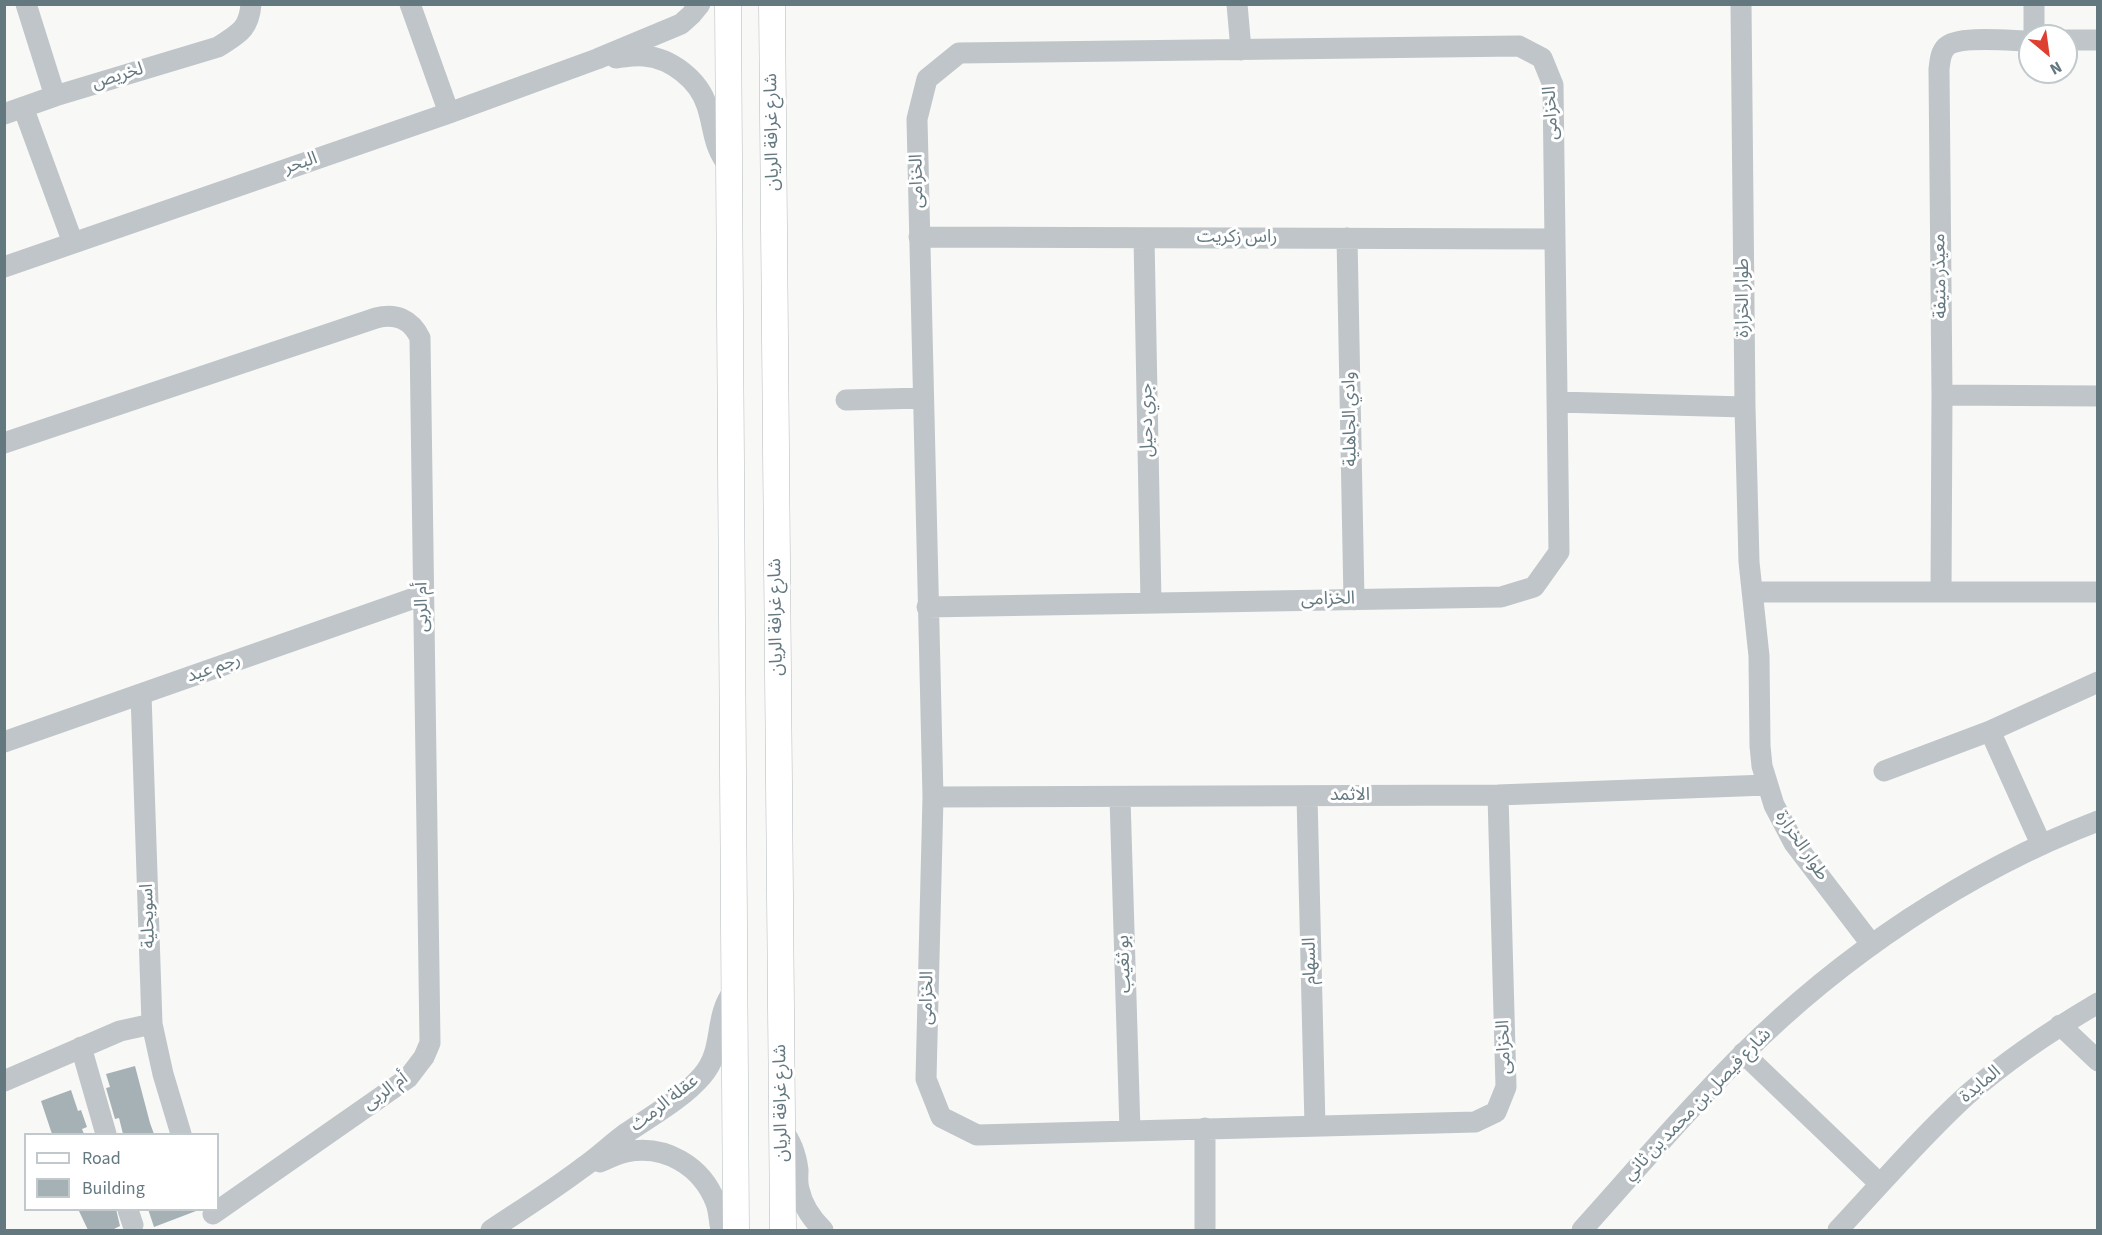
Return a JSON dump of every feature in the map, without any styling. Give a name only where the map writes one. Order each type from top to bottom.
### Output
[{"type":"main road","points":[[728,4],[736,1230]]},
{"type":"main road","name":"شارع غرافة الريان","points":[[775,8],[783,1230]]},
{"type":"street","points":[[26,4],[55,96]]},
{"type":"street","name":"لخريص","points":[[14,111],[55,96],[218,47],[237,35],[250,20],[251,4]]},
{"type":"street","points":[[410,4],[449,113]]},
{"type":"street","name":"البحر","points":[[4,267],[449,113],[597,59],[681,24],[700,4]]},
{"type":"street","points":[[1237,4],[1240,50]]},
{"type":"street","name":"طوار الخرارة","points":[[1742,4],[1745,407],[1749,562],[1759,656],[1760,746],[1767,785],[1774,805],[1794,843],[1872,945]]},
{"type":"street","points":[[2034,4],[2034,24]]},
{"type":"street","points":[[2078,40],[2097,40]]},
{"type":"street","name":"معيذر منيفة","points":[[1941,592],[1940,56],[1947,46],[1959,41],[2018,41]]},
{"type":"street","name":"الخزامى","points":[[927,608],[1501,597],[1534,587],[1559,552],[1553,86],[1542,58],[1519,46],[959,53],[927,79],[917,119],[927,608],[933,797],[926,1078],[941,1116],[977,1135],[1475,1122],[1496,1112],[1506,1087],[1498,795]]},
{"type":"street","name":"البحر","points":[[597,59],[644,56],[658,59],[688,76],[706,102],[715,144],[729,167]]},
{"type":"street","points":[[14,111],[73,243]]},
{"type":"street","name":"راس زكريت","points":[[919,237],[1555,239]]},
{"type":"street","name":"جري دحيل","points":[[1144,238],[1151,603]]},
{"type":"street","name":"وادي الجاهلية","points":[[1347,238],[1354,600]]},
{"type":"street","name":"أم الربى","points":[[4,443],[387,315],[398,316],[407,321],[415,328],[420,338],[430,1043],[424,1057],[408,1078],[216,1218]]},
{"type":"street","points":[[1942,395],[2097,396]]},
{"type":"street","points":[[846,400],[923,398]]},
{"type":"street","points":[[1557,402],[1745,407]]},
{"type":"street","points":[[1753,592],[2097,592]]},
{"type":"street","name":"رجم عيد","points":[[4,742],[423,595]]},
{"type":"street","points":[[1884,771],[1990,730],[2097,682]]},
{"type":"street","name":"اسويحلية","points":[[141,694],[152,1024],[163,1074],[181,1133]]},
{"type":"street","points":[[1990,730],[2041,844]]},
{"type":"street","name":"الاثمد","points":[[933,797],[1498,795],[1767,785]]},
{"type":"street","name":"السهام","points":[[1307,796],[1315,1126]]},
{"type":"street","name":"بو ثغيب","points":[[1120,798],[1130,1131]]},
{"type":"street","name":"شارع فيصل بن محمد بن ثاني","points":[[1582,1230],[1693,1105],[1743,1053],[1809,994],[1872,945],[1957,889],[2041,844],[2097,823]]},
{"type":"street","name":"عقلة الرمث","points":[[491,1230],[670,1104],[702,1076],[712,1061],[719,1043],[723,1009],[735,989]]},
{"type":"street","name":"المايدة","points":[[1838,1230],[1926,1136],[1968,1095],[2012,1059],[2060,1025],[2097,1003]]},
{"type":"street","points":[[4,1081],[120,1031],[152,1024]]},
{"type":"street","points":[[2060,1025],[2097,1061]]},
{"type":"street","points":[[81,1047],[106,1133]]},
{"type":"street","points":[[1743,1053],[1880,1184]]},
{"type":"street","points":[[1204,1128],[1205,1230]]},
{"type":"street","points":[[782,1130],[795,1152],[798,1187],[802,1200],[815,1223],[823,1230]]},
{"type":"street","name":"عقلة الرمث","points":[[582,1168],[625,1152],[642,1150],[677,1157],[699,1174],[708,1188],[717,1206],[721,1230]]},
{"type":"building","points":[[135,1066],[154,1133],[123,1133],[119,1118],[115,1119],[106,1088],[110,1087],[106,1074]]},
{"type":"building","points":[[71,1090],[78,1111],[81,1110],[87,1127],[82,1129],[84,1133],[52,1133],[41,1101]]},
{"type":"building","points":[[79,1211],[116,1211],[120,1226],[112,1230],[88,1230]]},
{"type":"building","points":[[149,1211],[196,1211],[154,1227]]}]
